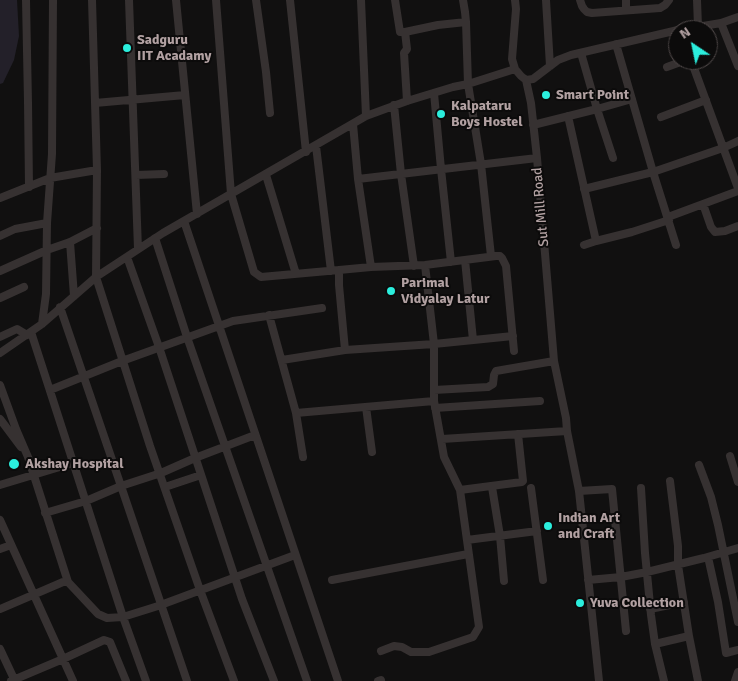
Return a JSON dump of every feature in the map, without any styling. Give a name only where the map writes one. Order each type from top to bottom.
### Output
[{"type":"street","points":[[26,0],[28,187]]},
{"type":"street","points":[[42,324],[46,294],[47,223],[52,154],[53,0]]},
{"type":"street","points":[[92,0],[97,170],[96,277],[150,446],[234,681]]},
{"type":"street","points":[[129,0],[138,249]]},
{"type":"street","points":[[176,0],[197,214]]},
{"type":"street","points":[[216,0],[231,194],[254,272],[261,277],[371,267],[414,266],[500,256],[504,261],[514,350]]},
{"type":"street","points":[[256,0],[270,113]]},
{"type":"street","points":[[290,0],[306,152]]},
{"type":"street","points":[[362,0],[366,116]]},
{"type":"street","points":[[395,0],[400,32],[466,22]]},
{"type":"street","points":[[463,0],[466,22],[468,84],[481,164],[491,256]]},
{"type":"street","points":[[515,0],[512,59],[515,69],[526,80],[539,76],[558,60],[668,32]]},
{"type":"street","points":[[546,0],[550,66]]},
{"type":"street","points":[[580,0],[584,9],[592,13],[663,7],[669,0]]},
{"type":"street","points":[[626,0],[626,10]]},
{"type":"street","points":[[697,0],[698,20]]},
{"type":"street","points":[[718,23],[738,17]]},
{"type":"street","points":[[721,23],[738,66]]},
{"type":"street","points":[[405,32],[407,49],[404,53],[407,101]]},
{"type":"street","points":[[616,44],[676,244]]},
{"type":"street","points":[[581,53],[613,158]]},
{"type":"street","points":[[0,354],[42,324],[96,277],[138,249],[366,116],[394,105],[515,69]]},
{"type":"street","points":[[584,245],[596,240],[632,232],[738,189],[695,70]]},
{"type":"street","name":"Sut Mill Road","points":[[526,80],[531,103],[537,158],[554,361],[579,491],[599,681]]},
{"type":"street","points":[[434,93],[451,262]]},
{"type":"street","points":[[95,103],[185,96]]},
{"type":"street","points":[[533,125],[632,99]]},
{"type":"street","points":[[661,117],[706,100]]},
{"type":"street","points":[[394,105],[401,174],[414,266]]},
{"type":"street","points":[[568,116],[596,240]]},
{"type":"street","points":[[353,124],[358,179],[371,267]]},
{"type":"street","points":[[584,189],[653,172],[738,141]]},
{"type":"street","points":[[316,146],[335,271],[339,285],[345,350]]},
{"type":"street","points":[[358,179],[537,158]]},
{"type":"street","points":[[0,198],[50,178],[97,170]]},
{"type":"street","points":[[136,175],[164,174]]},
{"type":"street","points":[[266,175],[296,274]]},
{"type":"street","points":[[703,204],[711,227],[715,232],[725,231],[738,226]]},
{"type":"street","points":[[184,221],[338,681]]},
{"type":"street","points":[[0,236],[15,229],[47,223]]},
{"type":"street","points":[[0,271],[70,242],[97,228]]},
{"type":"street","points":[[155,238],[187,337],[307,681]]},
{"type":"street","points":[[70,242],[74,296]]},
{"type":"street","points":[[126,257],[159,347],[242,599],[274,681]]},
{"type":"street","points":[[465,260],[473,340]]},
{"type":"street","points":[[381,651],[394,646],[411,652],[429,652],[473,637],[478,627],[460,490],[444,457],[435,404],[434,344],[425,265]]},
{"type":"street","points":[[0,298],[24,286]]},
{"type":"street","points":[[60,308],[187,681]]},
{"type":"street","points":[[50,390],[159,347],[233,321],[322,308]]},
{"type":"street","points":[[269,315],[296,413],[303,457]]},
{"type":"street","points":[[0,337],[16,329],[29,333]]},
{"type":"street","points":[[29,333],[50,390],[146,681]]},
{"type":"street","points":[[282,360],[345,350],[513,336]]},
{"type":"street","points":[[434,390],[488,387],[493,384],[496,371],[554,361]]},
{"type":"street","points":[[0,385],[28,457],[68,582],[98,614],[107,618],[123,616],[160,605],[295,555]]},
{"type":"street","points":[[296,413],[366,407],[540,401]]},
{"type":"street","points":[[366,407],[372,452]]},
{"type":"street","points":[[0,419],[28,457]]},
{"type":"street","points":[[442,439],[567,431]]},
{"type":"street","points":[[460,490],[522,482],[518,434]]},
{"type":"street","points":[[45,513],[86,501],[256,435]]},
{"type":"street","points":[[730,456],[738,482]]},
{"type":"street","points":[[0,485],[73,463]]},
{"type":"street","points":[[699,465],[716,516],[738,622]]},
{"type":"street","points":[[165,487],[201,475]]},
{"type":"street","points":[[670,481],[678,546],[678,565],[698,681]]},
{"type":"street","points":[[492,486],[500,536],[504,581]]},
{"type":"street","points":[[531,488],[543,580]]},
{"type":"street","points":[[641,488],[650,608],[655,644],[664,681]]},
{"type":"street","points":[[579,491],[612,489],[626,631]]},
{"type":"street","points":[[0,520],[73,681]]},
{"type":"street","points":[[467,540],[536,531]]},
{"type":"street","points":[[0,549],[11,545]]},
{"type":"street","points":[[588,580],[621,577],[646,572],[738,548]]},
{"type":"street","points":[[332,580],[468,554]]},
{"type":"street","points":[[708,557],[718,602],[726,653],[738,650]]},
{"type":"street","points":[[0,608],[63,582],[68,582]]},
{"type":"street","points":[[718,602],[733,598]]},
{"type":"street","points":[[650,608],[684,602]]},
{"type":"street","points":[[655,644],[689,636]]},
{"type":"street","points":[[0,649],[13,681],[104,640],[110,642],[126,681]]},
{"type":"street","points":[[735,681],[738,672]]},
{"type":"shaded area","points":[[0,0],[17,0],[19,36],[14,60],[3,83],[0,84]]},
{"type":"place","name":"Sadguru IIT Acadamy","points":[[127,48]]},
{"type":"place","name":"Smart Point","points":[[546,95]]},
{"type":"place","name":"Kalpataru Boys Hostel","points":[[441,114]]},
{"type":"place","name":"Parimal Vidyalay Latur","points":[[391,291]]},
{"type":"place","name":"Akshay Hospital","points":[[14,464]]},
{"type":"place","name":"Indian Art and Craft","points":[[548,526]]},
{"type":"place","name":"Yuva Collection","points":[[580,603]]}]
